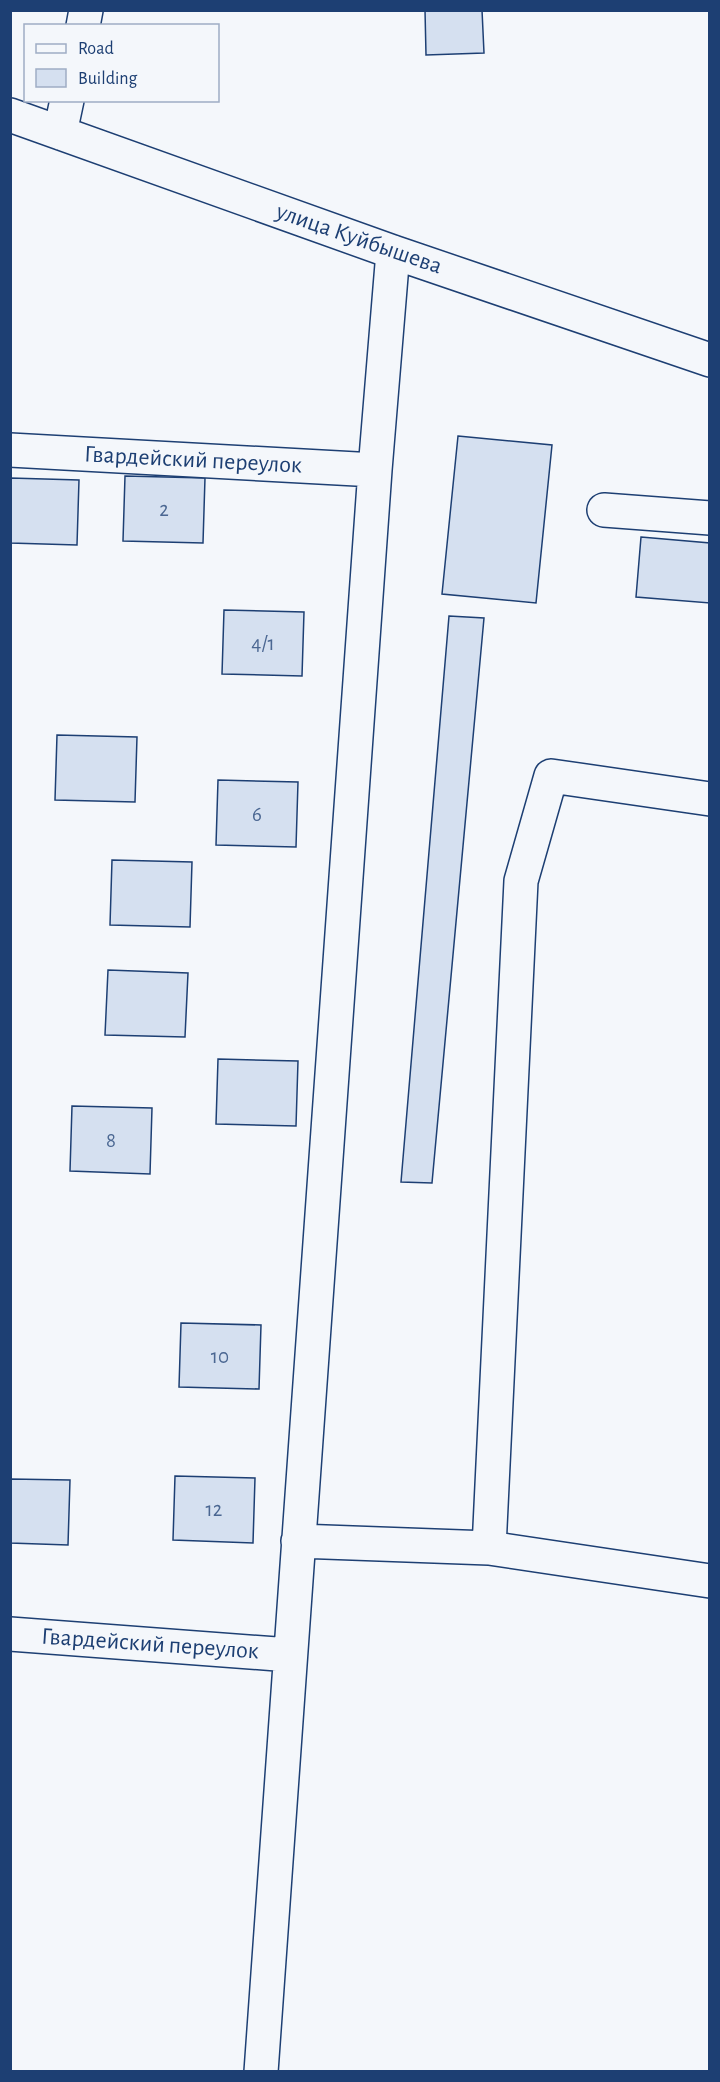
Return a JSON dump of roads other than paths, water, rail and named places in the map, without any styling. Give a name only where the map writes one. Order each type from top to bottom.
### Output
[{"type":"street","points":[[60,133],[67,102]]},
{"type":"street","name":"улица Куйбышева","points":[[10,115],[393,252],[710,360]]},
{"type":"street","points":[[261,2072],[375,470],[393,252]]},
{"type":"street","name":"Гвардейский переулок","points":[[10,450],[375,470]]},
{"type":"street","points":[[604,510],[710,518]]},
{"type":"street","points":[[489,1548],[521,881],[551,776],[710,799]]},
{"type":"street","points":[[298,1541],[489,1548],[710,1581]]},
{"type":"street","name":"Гвардейский переулок","points":[[10,1634],[290,1655]]}]
